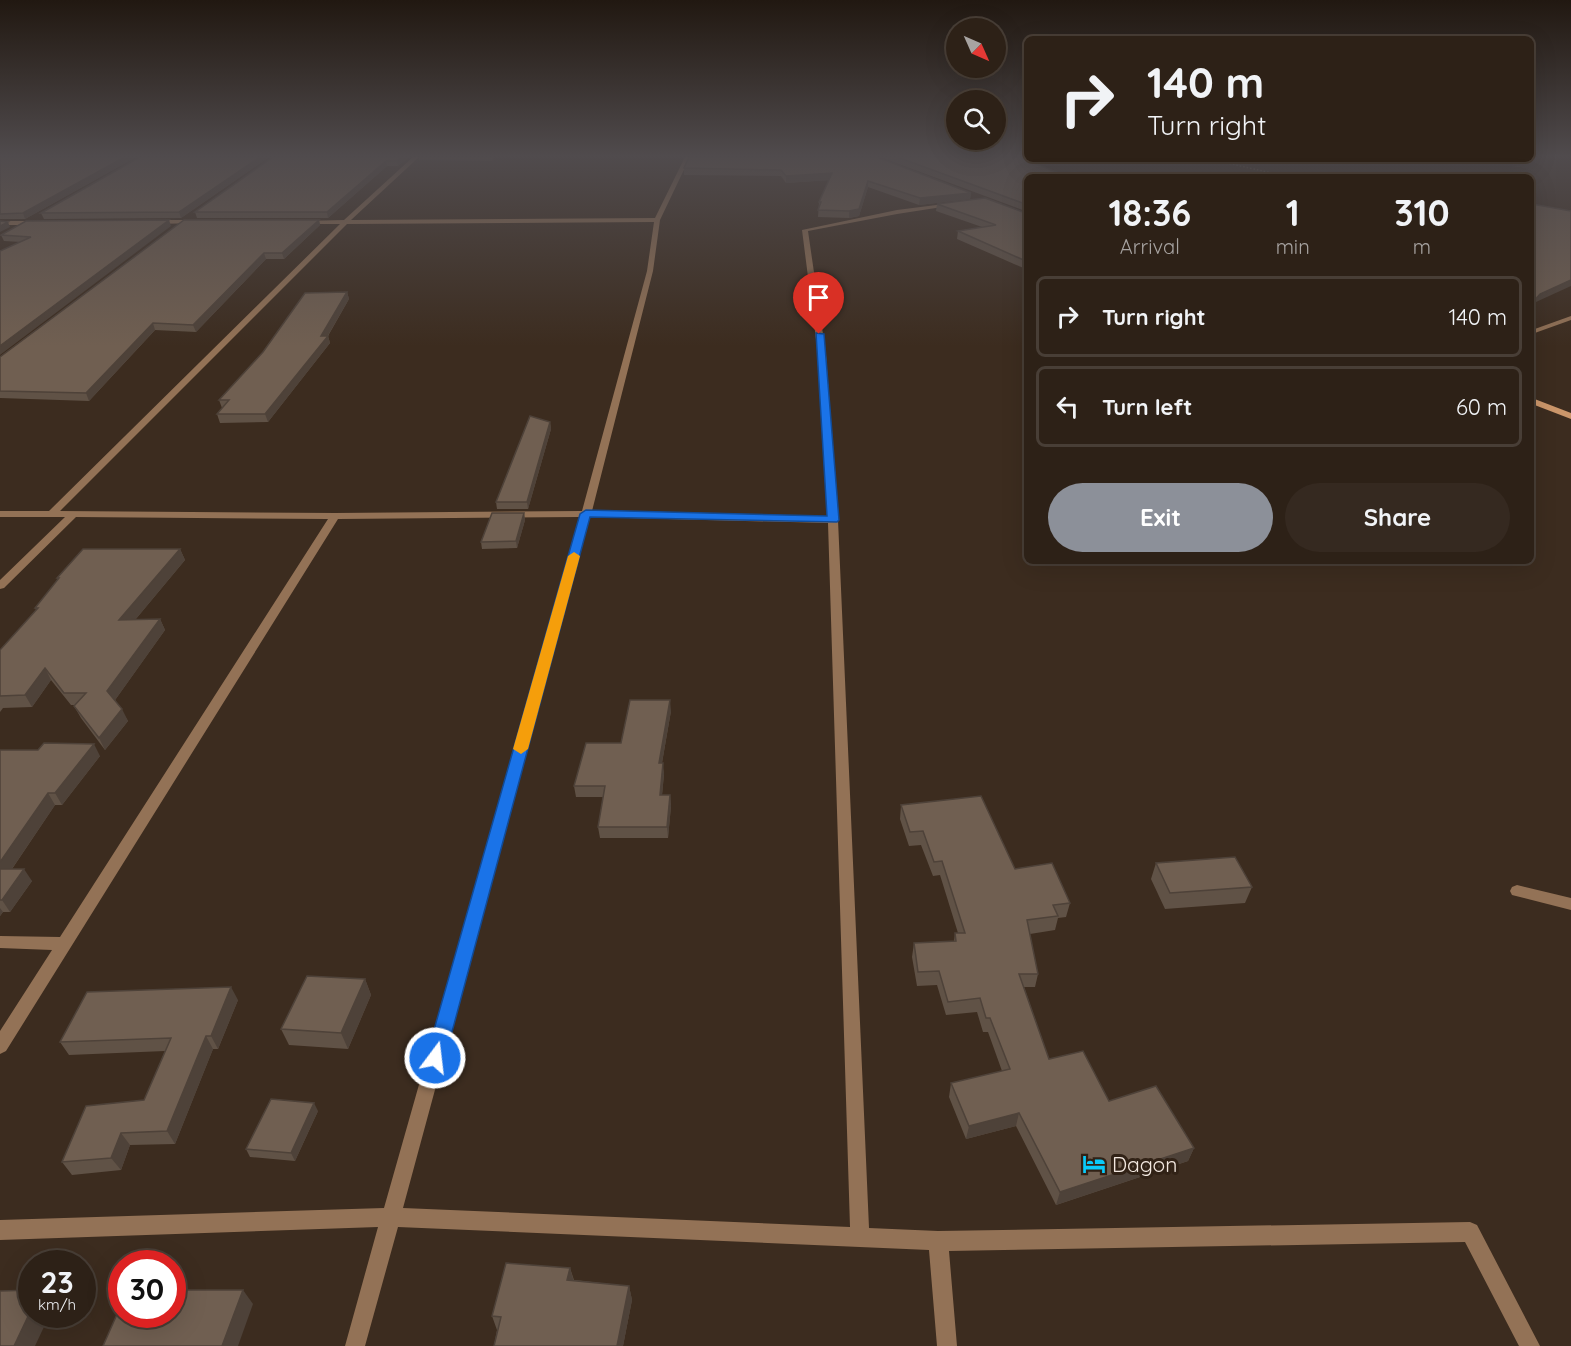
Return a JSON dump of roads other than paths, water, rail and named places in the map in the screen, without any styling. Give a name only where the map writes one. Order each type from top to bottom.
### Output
[{"type":"main road","points":[[1534,402],[1571,416]]},
{"type":"street","points":[[9,233],[31,220]]},
{"type":"street","points":[[175,229],[187,220]]},
{"type":"street","points":[[52,514],[347,220]]},
{"type":"street","points":[[299,222],[657,220],[650,271],[586,514],[355,1346]]},
{"type":"street","points":[[857,220],[805,230],[822,356],[833,520],[861,1238]]},
{"type":"street","points":[[0,223],[49,222]]},
{"type":"street","points":[[150,222],[207,222]]},
{"type":"street","points":[[1534,331],[1571,318]]},
{"type":"street","points":[[0,514],[335,516],[586,514],[833,520]]},
{"type":"street","points":[[0,586],[72,516]]},
{"type":"street","points":[[0,1046],[335,516]]},
{"type":"street","points":[[1517,891],[1571,904]]},
{"type":"street","points":[[0,942],[64,944]]},
{"type":"street","points":[[0,1230],[392,1217],[938,1241],[1470,1232],[1530,1346]]},
{"type":"street","points":[[938,1241],[947,1346]]},
{"type":"place","name":"Dagon","points":[[1094,1164]]}]
